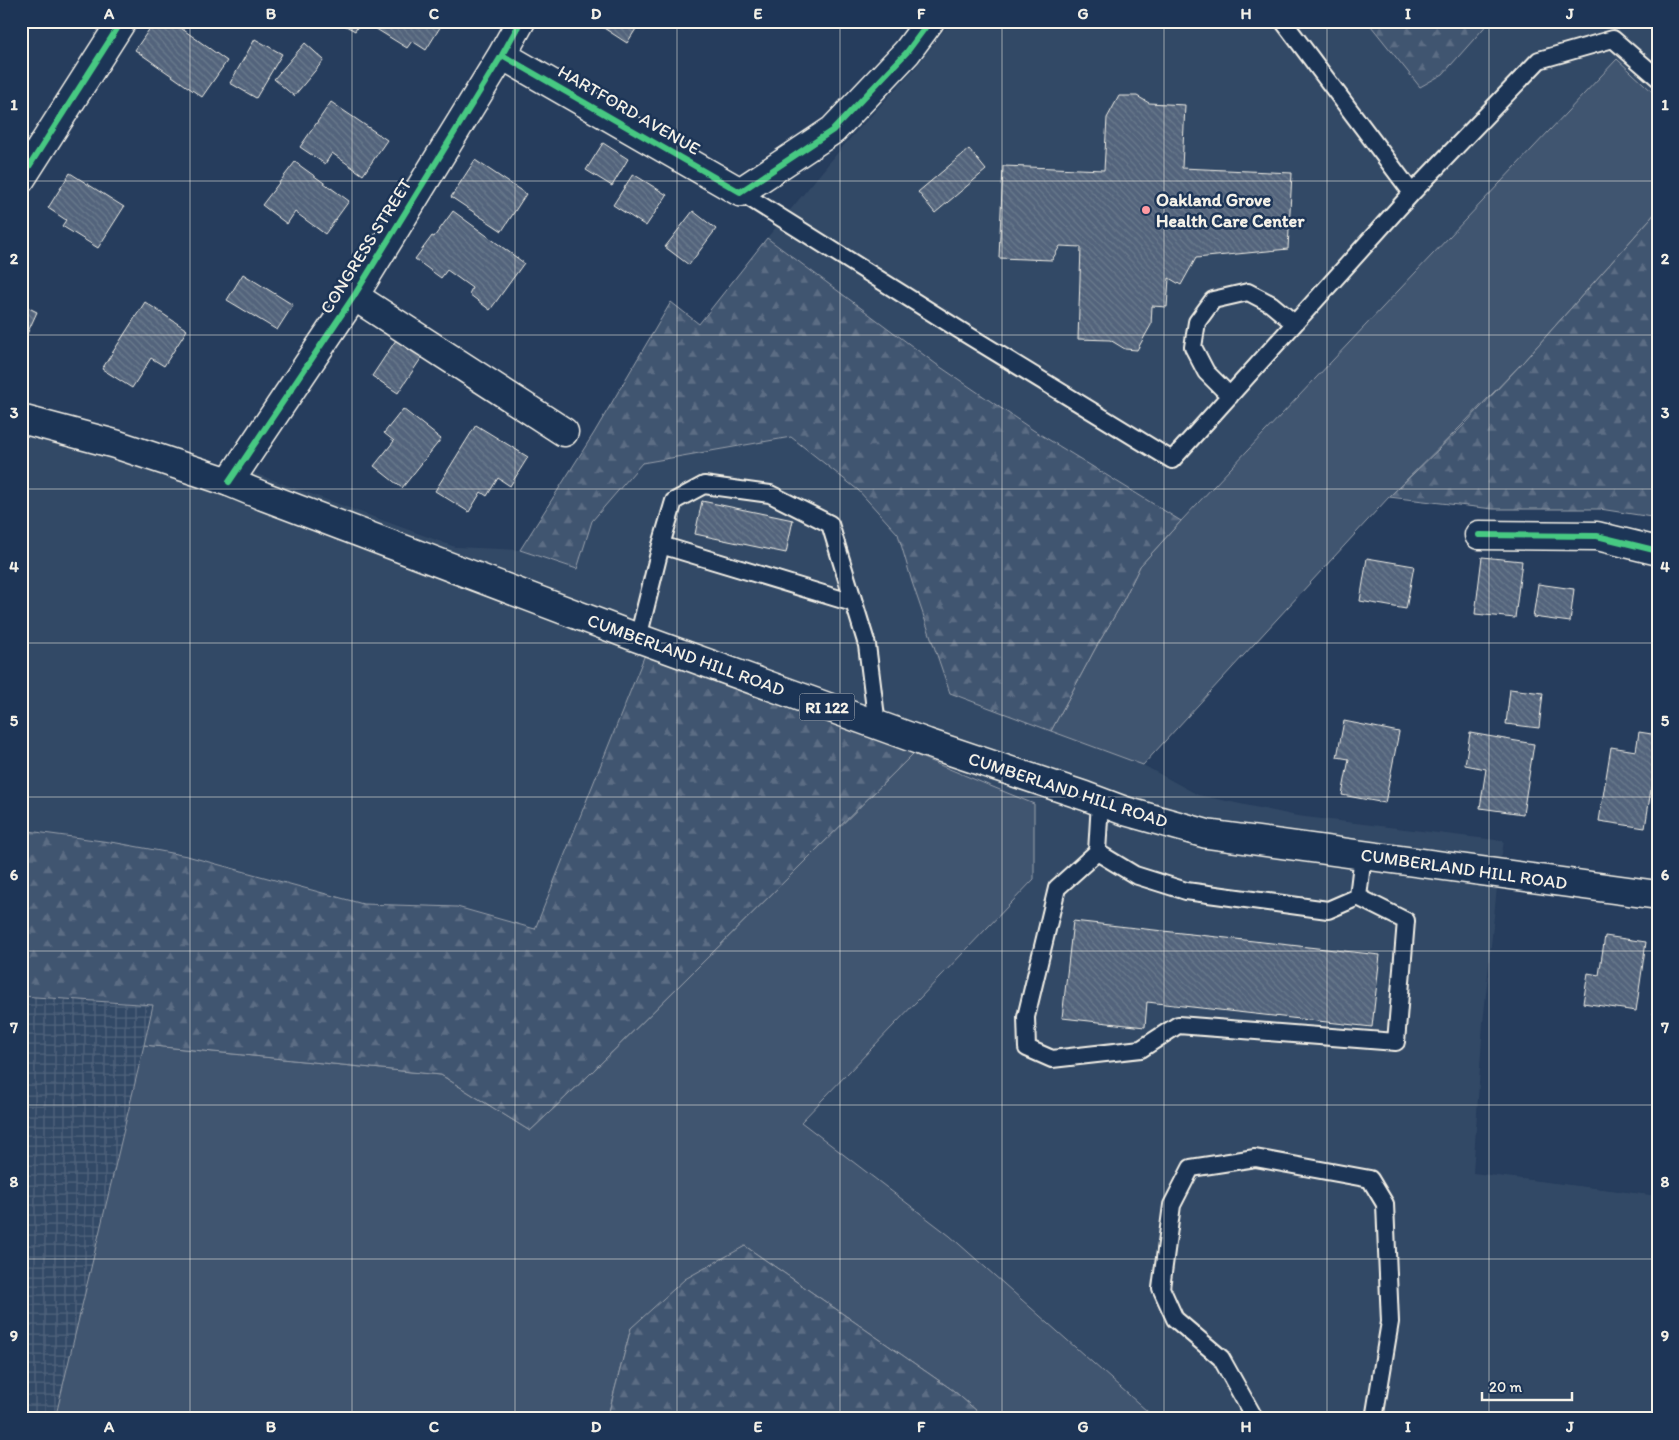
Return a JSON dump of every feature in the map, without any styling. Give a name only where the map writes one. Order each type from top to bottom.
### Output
[{"type":"main road","points":[[21,180],[122,21]]},
{"type":"main road","name":"CONGRESS STREET","points":[[229,482],[354,296],[521,21]]},
{"type":"main road","points":[[740,192],[833,130],[907,52],[930,21]]},
{"type":"main road","name":"HARTFORD AVENUE","points":[[502,55],[740,192]]},
{"type":"main road","points":[[354,296],[564,432]]},
{"type":"main road","name":"CUMBERLAND HILL ROAD","points":[[21,419],[115,444],[229,482],[638,638],[877,725],[1125,811],[1207,834],[1658,895]]},
{"type":"main road","points":[[1479,535],[1597,536],[1658,551]]},
{"type":"lane","points":[[1283,21],[1412,193]]},
{"type":"lane","points":[[740,192],[966,334],[1172,460],[1412,193],[1539,60],[1613,39],[1658,78]]},
{"type":"lane","points":[[1230,396],[1206,372],[1192,347],[1197,322],[1213,300],[1248,292],[1271,304],[1294,323]]},
{"type":"lane","points":[[638,638],[674,501],[704,486],[770,494],[830,524],[867,645],[877,725]]},
{"type":"lane","points":[[662,545],[853,603]]},
{"type":"lane","points":[[1100,802],[1097,852],[1057,888],[1026,1018],[1027,1048],[1052,1059],[1142,1049],[1178,1024],[1396,1042],[1406,922],[1358,897]]},
{"type":"lane","points":[[1097,852],[1135,876],[1186,891],[1328,910],[1358,897]]},
{"type":"lane","points":[[1358,897],[1363,855]]},
{"type":"lane","points":[[1255,1419],[1221,1358],[1175,1319],[1161,1288],[1172,1205],[1191,1168],[1255,1158],[1370,1179],[1385,1204],[1390,1322],[1374,1419]]},
{"type":"shaded area","points":[[951,21],[1367,21],[1420,87],[1443,74],[1490,21],[1658,21],[1658,97],[1617,60],[1181,521],[1033,430],[936,364],[767,238],[845,144],[916,67]]},
{"type":"shaded area","points":[[21,408],[195,454],[262,476],[455,547],[520,550],[577,569],[592,521],[642,463],[791,437],[858,490],[898,534],[912,582],[951,693],[1143,765],[1198,795],[1297,816],[1504,841],[1498,877],[1483,1023],[1473,1173],[1658,1196],[1658,1419],[1156,1419],[950,1236],[801,1122],[1034,879],[1034,804],[913,754],[929,743],[646,652],[536,929],[457,907],[363,904],[187,856],[117,843],[21,830]]},
{"type":"shaded area","points":[[21,996],[153,1005],[56,1419],[21,1419]]},
{"type":"green space","points":[[1367,21],[1490,21],[1443,74],[1420,87]]},
{"type":"green space","points":[[1617,59],[1658,97],[1658,210],[1524,361],[1389,497],[1143,765],[1051,731],[1121,605],[1140,566]]},
{"type":"green space","points":[[1658,210],[1658,518],[1600,509],[1493,509],[1389,497],[1464,425],[1524,361]]},
{"type":"green space","points":[[767,238],[936,364],[1033,430],[1181,521],[1140,566],[1121,605],[1051,731],[950,693],[912,582],[898,534],[858,490],[791,437],[642,463],[592,521],[577,569],[520,550],[594,433],[671,302],[699,324]]},
{"type":"green space","points":[[646,652],[929,742],[913,754],[530,1131],[441,1075],[144,1045],[153,1005],[21,996],[21,830],[117,843],[187,856],[363,904],[457,907],[535,929]]},
{"type":"green space","points":[[913,754],[1034,804],[1034,879],[801,1122],[950,1236],[1156,1419],[986,1419],[954,1391],[745,1246],[631,1328],[607,1419],[55,1419],[144,1045],[441,1075],[530,1131]]},
{"type":"green space","points":[[745,1246],[954,1391],[986,1419],[607,1419],[631,1328],[685,1279]]},
{"type":"building","points":[[155,21],[171,21],[227,61],[202,97],[135,50]]},
{"type":"building","points":[[337,21],[361,21],[355,31]]},
{"type":"building","points":[[444,21],[426,50],[412,41],[407,48],[365,22]]},
{"type":"building","points":[[593,21],[641,21],[627,43]]},
{"type":"building","points":[[255,39],[282,54],[256,98],[230,83]]},
{"type":"building","points":[[305,43],[324,60],[294,96],[274,79]]},
{"type":"building","name":"Oakland Grove Health Care Center","points":[[1119,96],[1137,96],[1149,103],[1185,105],[1182,168],[1292,173],[1288,249],[1196,258],[1181,285],[1169,278],[1167,307],[1152,306],[1151,325],[1137,350],[1125,349],[1110,340],[1078,339],[1081,247],[1060,246],[1052,260],[999,258],[1003,166],[1104,170],[1107,118]]},
{"type":"building","points":[[331,102],[387,140],[363,175],[332,153],[325,164],[300,147]]},
{"type":"building","points":[[603,143],[628,159],[612,186],[586,170]]},
{"type":"building","points":[[969,149],[986,170],[935,213],[918,192]]},
{"type":"building","points":[[475,160],[526,194],[502,231],[451,197]]},
{"type":"building","points":[[295,162],[349,201],[325,234],[295,212],[287,224],[262,205]]},
{"type":"building","points":[[70,173],[124,207],[98,248],[62,226],[66,220],[48,208]]},
{"type":"building","points":[[633,174],[667,195],[646,226],[613,205]]},
{"type":"building","points":[[453,211],[524,263],[490,310],[469,294],[472,288],[447,270],[441,278],[415,259]]},
{"type":"building","points":[[693,211],[716,229],[689,265],[665,247]]},
{"type":"building","points":[[243,274],[293,305],[277,330],[227,300]]},
{"type":"building","points":[[145,302],[187,330],[164,366],[151,358],[132,388],[102,369]]},
{"type":"building","points":[[21,304],[37,312],[21,347]]},
{"type":"building","points":[[398,337],[424,354],[398,393],[372,376]]},
{"type":"building","points":[[403,409],[441,439],[402,488],[374,466],[394,441],[384,433]]},
{"type":"building","points":[[476,425],[528,457],[510,486],[498,478],[487,496],[481,492],[469,512],[435,491]]},
{"type":"building","points":[[702,501],[793,520],[786,553],[695,534]]},
{"type":"building","points":[[1482,557],[1522,561],[1515,618],[1475,614]]},
{"type":"building","points":[[1367,558],[1414,566],[1406,609],[1360,601]]},
{"type":"building","points":[[1538,584],[1574,589],[1570,622],[1533,617]]},
{"type":"building","points":[[1510,689],[1543,693],[1539,728],[1506,724]]},
{"type":"building","points":[[1344,721],[1399,732],[1385,803],[1342,795],[1349,759],[1337,757]]},
{"type":"building","points":[[1639,732],[1658,735],[1658,792],[1651,790],[1645,828],[1599,821],[1611,747],[1636,751]]},
{"type":"building","points":[[1470,733],[1534,744],[1523,814],[1480,808],[1486,769],[1465,765]]},
{"type":"building","points":[[1073,921],[1380,955],[1372,1027],[1147,1002],[1145,1027],[1062,1018]]},
{"type":"building","points":[[1605,936],[1646,942],[1636,1011],[1583,1003],[1588,973],[1599,975]]},
{"type":"building","points":[[1658,970],[1658,1014],[1653,1014]]},
{"type":"cycle path","points":[[21,179],[122,21]]},
{"type":"cycle path","points":[[229,482],[354,296],[521,21]]},
{"type":"cycle path","points":[[502,55],[740,192],[833,130],[907,52],[930,21]]},
{"type":"cycle path","points":[[1479,535],[1597,536],[1658,551]]},
{"type":"place","name":"Oakland Grove Health Care Center","points":[[1146,210]]}]
